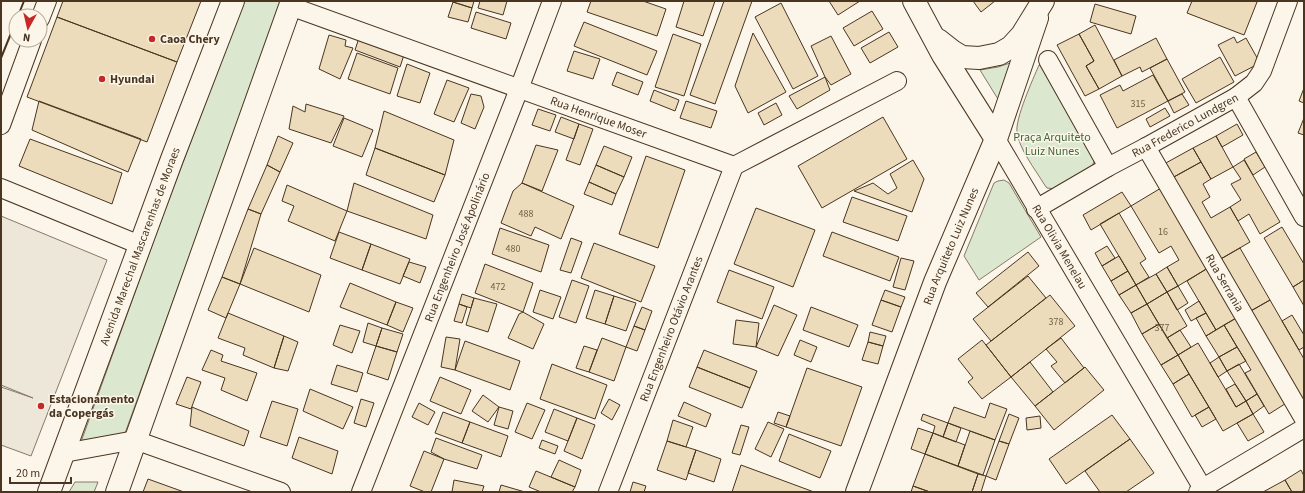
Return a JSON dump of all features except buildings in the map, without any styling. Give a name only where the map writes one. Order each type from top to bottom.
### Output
[{"type":"main road","name":"Avenida Marechal Mascarenhas de Moraes","points":[[49,492],[140,245],[233,1]]},
{"type":"main road","name":"Rua Olivia Menelau","points":[[914,1],[943,55],[996,139]]},
{"type":"main road","points":[[933,36],[962,57],[979,58],[998,54],[1011,47],[1022,36],[1043,1]]},
{"type":"main road","name":"Rua Arquiteto Luiz Nunes","points":[[857,492],[935,282],[996,139],[1043,1]]},
{"type":"main road","points":[[117,492],[291,3]]},
{"type":"street","name":"Rua Engenheiro José Apolinário","points":[[361,492],[519,90],[552,1]]},
{"type":"street","name":"Rua Frederico Lundgren","points":[[1036,209],[1108,167],[1236,97],[1254,83],[1262,71],[1288,1]]},
{"type":"street","name":"Rua Henrique Moser","points":[[291,3],[519,90],[734,166]]},
{"type":"street","points":[[1,125],[29,48]]},
{"type":"street","points":[[1048,60],[1108,167]]},
{"type":"street","points":[[734,166],[897,81]]},
{"type":"street","points":[[1236,97],[1304,217]]},
{"type":"street","name":"Rua Olivia Menelau","points":[[996,139],[1202,491]]},
{"type":"street","name":"Rua Serrania","points":[[1146,147],[1304,419]]},
{"type":"street","name":"Rua Engenheiro Otávio Arantes","points":[[608,492],[734,166]]},
{"type":"street","points":[[1,188],[140,245]]},
{"type":"street","points":[[1202,491],[1304,428]]},
{"type":"street","points":[[64,453],[135,440],[282,492]]},
{"type":"green space","points":[[244,1],[282,1],[124,436],[81,442],[163,215]]},
{"type":"green space","points":[[1017,58],[1001,104],[980,70],[998,67],[1010,63]]},
{"type":"green space","name":"Praça Arquiteto Luiz Nunes","points":[[1039,65],[1094,162],[1092,166],[1057,189],[1047,188],[1044,184],[1024,152],[1017,132],[1019,118]]},
{"type":"green space","name":"Praça Arquiteto Luiz Nunes","points":[[1004,180],[1009,183],[1041,237],[979,280],[964,256],[994,183]]},
{"type":"green space","points":[[75,482],[98,482],[94,492],[69,492]]},
{"type":"shaded area","points":[[1,216],[107,260],[31,456],[1,445],[1,387],[33,398],[1,385]]},
{"type":"wall","points":[[21,8],[24,1]]},
{"type":"wall","points":[[1,58],[8,41]]},
{"type":"place","name":"Caoa Chery","points":[[152,39]]},
{"type":"place","name":"Hyundai","points":[[102,79]]},
{"type":"place","name":"Estacionamento da Copergás","points":[[41,406]]}]
